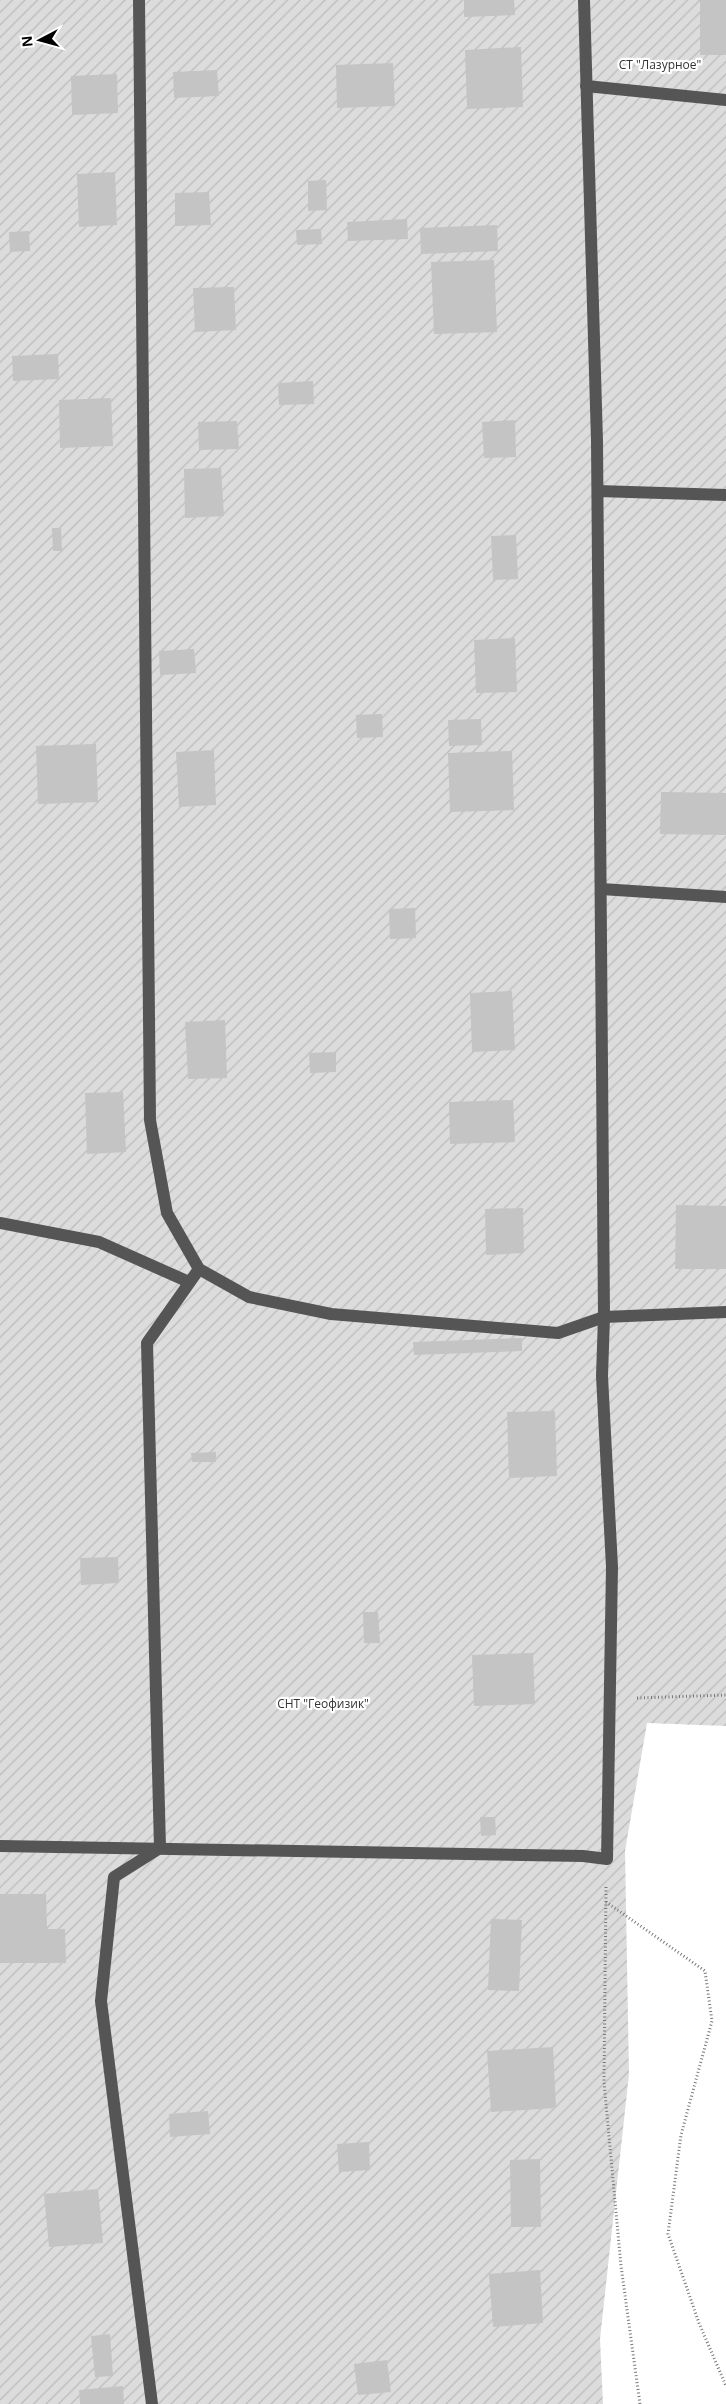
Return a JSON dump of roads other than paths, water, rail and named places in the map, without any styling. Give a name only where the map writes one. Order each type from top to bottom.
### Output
[{"type":"street","points":[[139,0],[150,1120],[167,1213],[199,1269],[249,1297],[331,1314],[558,1333],[604,1317],[726,1312]]},
{"type":"street","points":[[0,1846],[573,1856],[607,1859],[612,1568],[602,1376],[604,1317],[598,491],[584,0]]},
{"type":"street","points":[[586,86],[726,100]]},
{"type":"street","points":[[598,491],[726,495]]},
{"type":"street","points":[[601,889],[726,897]]},
{"type":"street","points":[[0,1223],[99,1242],[189,1282]]},
{"type":"street","points":[[160,1848],[147,1343],[199,1269]]},
{"type":"street","points":[[152,2404],[101,2001],[114,1877],[160,1848]]},
{"type":"park label","name":"СТ \"Лазурное\"","points":[[660,65]]},
{"type":"park label","name":"СНТ \"Геофизик\"","points":[[323,1704]]}]
